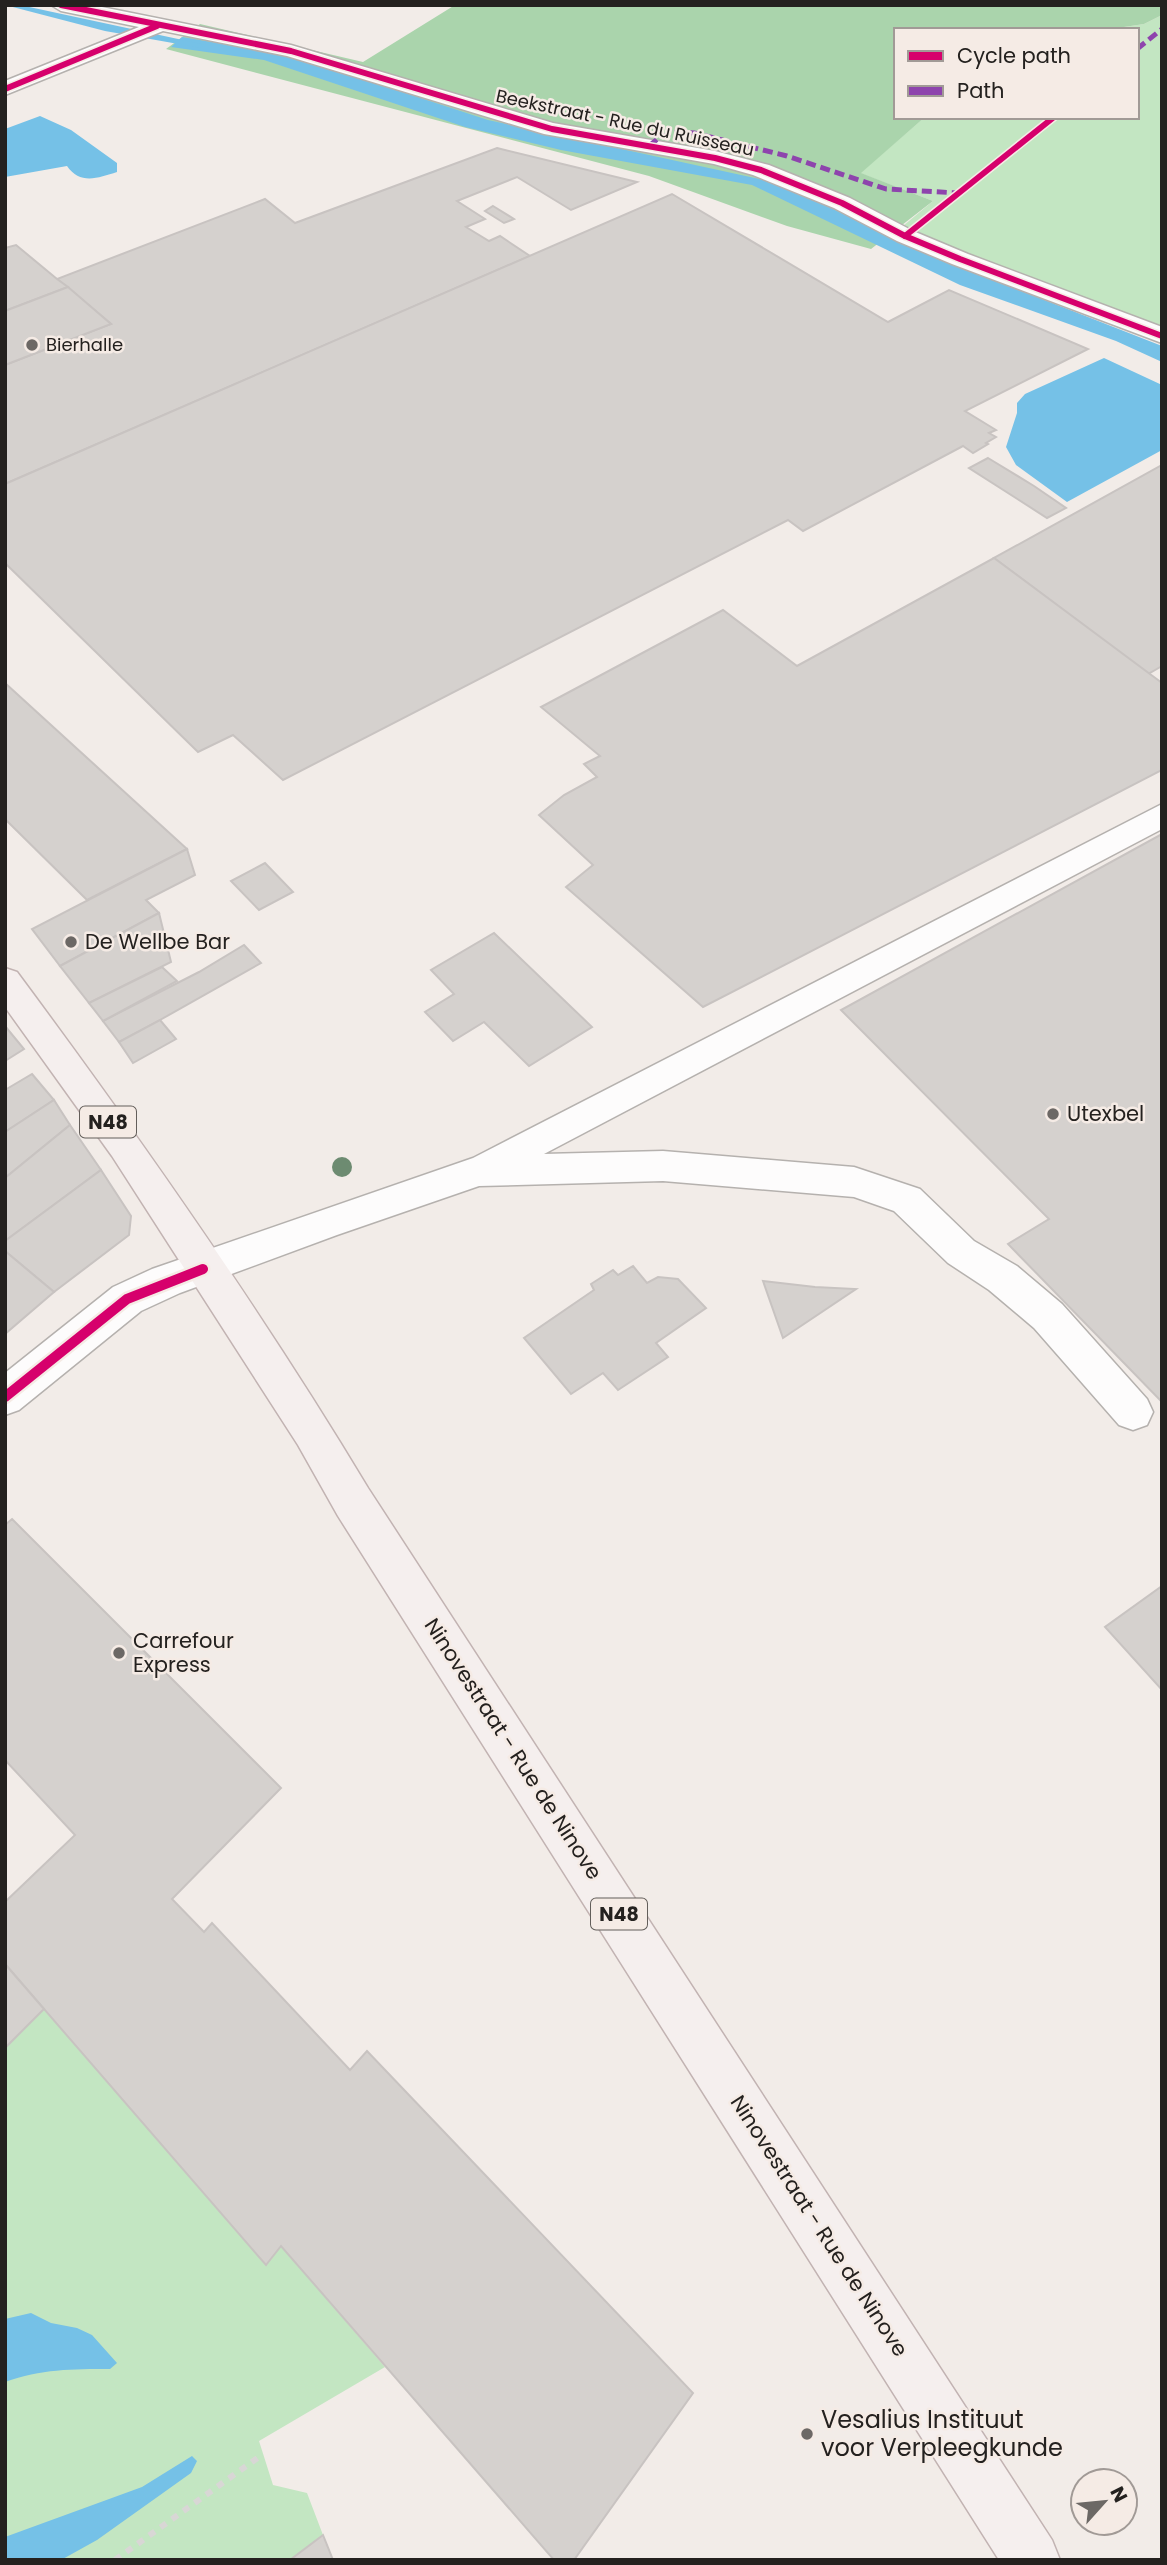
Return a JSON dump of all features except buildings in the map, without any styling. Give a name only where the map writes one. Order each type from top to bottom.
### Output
[{"type":"main road","name":"Ninovestraat - Rue de Ninove","points":[[5,981],[125,1146],[312,1432],[353,1502],[1032,2560]]},
{"type":"street","name":"Beekstraat - Rue du Ruisseau","points":[[61,5],[153,28],[302,54],[480,110],[552,129],[715,158],[761,170],[842,203],[949,255],[1162,337]]},
{"type":"street","points":[[5,89],[153,28]]},
{"type":"street","points":[[5,1397],[127,1299],[203,1269],[479,1171],[1162,815]]},
{"type":"street","points":[[479,1171],[663,1166],[854,1182],[907,1200],[961,1252],[1003,1278],[1048,1316],[1133,1412]]},
{"type":"path","points":[[115,2560],[263,2454]]},
{"type":"green space","points":[[455,5],[1162,7],[1162,15],[1144,24],[1117,28],[894,28],[894,119],[923,119],[861,173],[933,201],[871,249],[787,226],[649,176],[166,49],[200,24],[363,62]]},
{"type":"green space","points":[[1162,15],[1162,327],[930,241],[903,226],[933,201],[860,173],[923,119],[1139,119],[1139,28],[1117,28],[1144,24]]},
{"type":"green space","points":[[44,2009],[265,2264],[281,2246],[385,2367],[259,2441],[273,2485],[307,2493],[323,2535],[290,2560],[5,2560],[5,2048]]},
{"type":"water","points":[[182,37],[289,55],[488,120],[783,184],[883,234],[953,264],[1162,346],[1162,362],[1116,341],[960,285],[752,185],[561,150],[465,127],[264,60],[171,47]]},
{"type":"water","points":[[40,116],[71,130],[117,163],[117,172],[96,178],[84,178],[67,166],[5,177],[5,129]]},
{"type":"water","points":[[1104,358],[1162,385],[1162,450],[1067,502],[1016,465],[1006,447],[1017,413],[1017,403],[1025,394]]},
{"type":"water","points":[[31,2313],[51,2323],[77,2328],[92,2335],[117,2363],[110,2369],[44,2372],[5,2382],[5,2319]]},
{"type":"water","points":[[192,2456],[197,2461],[191,2473],[97,2540],[61,2560],[5,2560],[5,2537],[142,2487]]},
{"type":"waterway","points":[[8,5],[105,28],[201,45]]},
{"type":"marked path","points":[[1139,47],[1162,29]]},
{"type":"marked path","points":[[649,146],[660,137],[676,132],[694,133],[787,156],[886,189],[958,193]]},
{"type":"cycle path","points":[[61,5],[291,51],[480,110],[552,129],[715,158],[761,170],[842,203],[905,236],[960,259],[1162,336]]},
{"type":"cycle path","points":[[5,89],[157,26]]},
{"type":"cycle path","points":[[905,236],[1051,119]]},
{"type":"cycle path","points":[[5,1397],[127,1299],[203,1269]]},
{"type":"place","name":"Bierhalle","points":[[32,345]]},
{"type":"place","name":"De Wellbe Bar","points":[[71,942]]},
{"type":"place","name":"Utexbel","points":[[1053,1114]]},
{"type":"place","name":"Carrefour Express","points":[[119,1653]]},
{"type":"place","name":"Vesalius Instituut voor Verpleegkunde","points":[[807,2434]]}]
